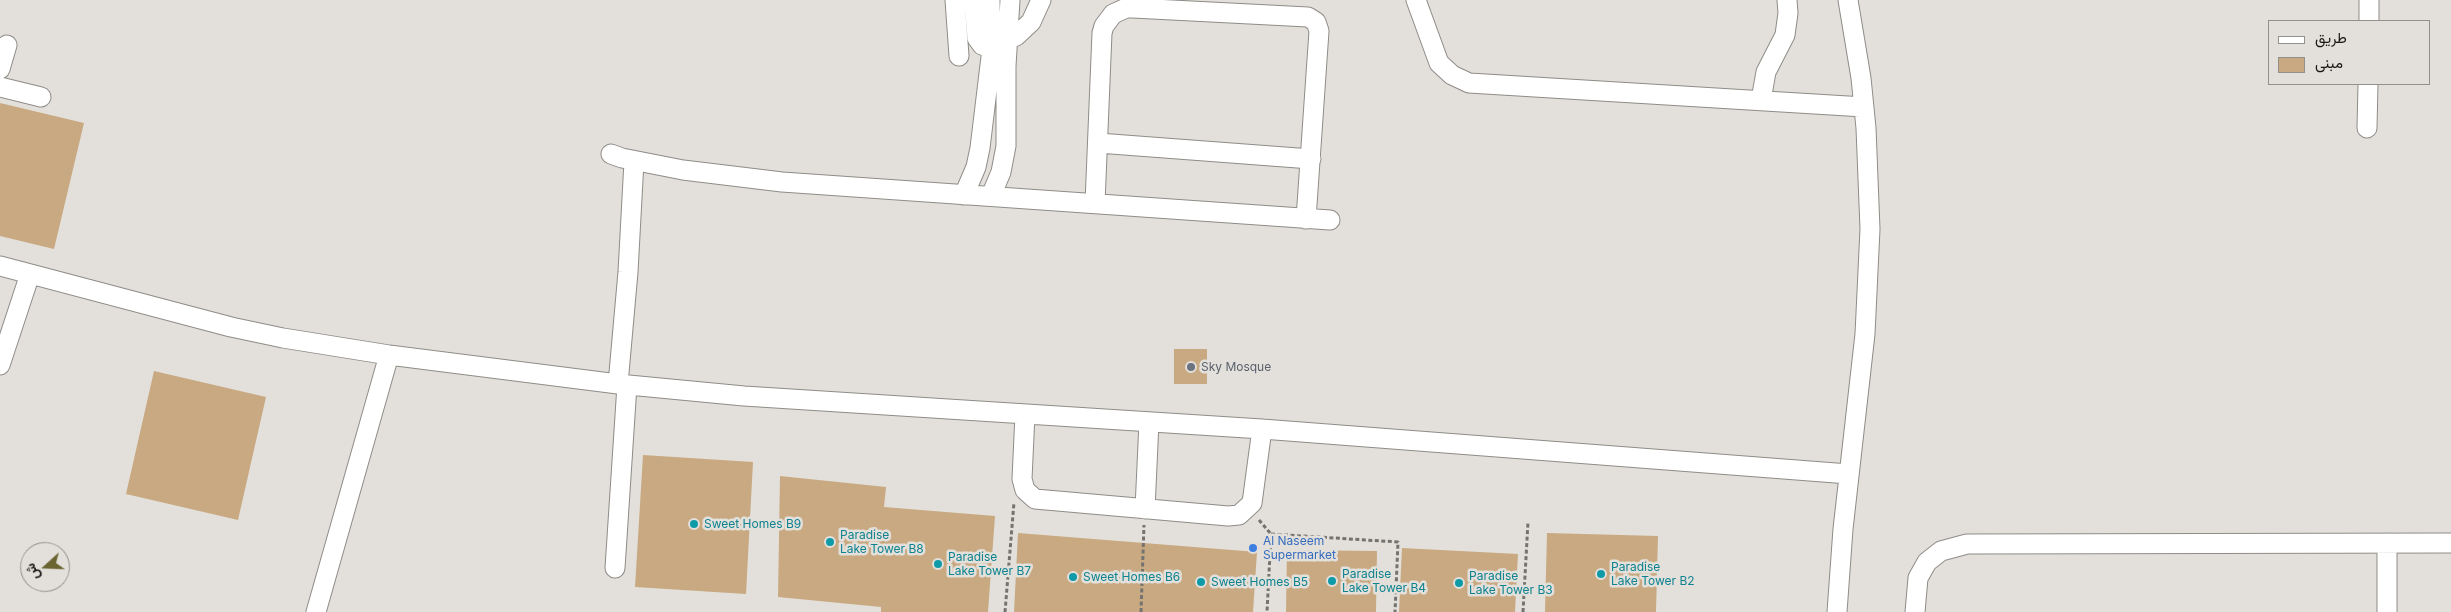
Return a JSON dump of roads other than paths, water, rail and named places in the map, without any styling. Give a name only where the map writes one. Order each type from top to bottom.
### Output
[{"type":"street","points":[[955,0],[959,56]]},
{"type":"street","points":[[974,0],[977,38],[982,45],[998,55]]},
{"type":"street","points":[[990,0],[998,55],[1006,146],[1001,172],[991,196]]},
{"type":"street","points":[[964,194],[979,158],[1010,0]]},
{"type":"street","points":[[998,55],[1032,22],[1041,0]]},
{"type":"street","points":[[1416,0],[1435,55],[1440,63],[1452,75],[1469,83],[1864,107]]},
{"type":"street","points":[[1761,100],[1766,72],[1785,35],[1788,13],[1787,0]]},
{"type":"street","points":[[1837,612],[1849,474],[1861,376],[1868,279],[1869,178],[1864,107],[1848,0]]},
{"type":"street","points":[[2369,0],[2369,20]]},
{"type":"street","points":[[1096,203],[1102,33],[1104,26],[1113,14],[1126,8],[1239,7],[1308,17],[1313,19],[1319,26],[1306,219]]},
{"type":"street","points":[[0,69],[7,45]]},
{"type":"street","points":[[2367,128],[2368,85]]},
{"type":"street","points":[[0,87],[41,97]]},
{"type":"street","points":[[1098,142],[1311,159]]},
{"type":"street","points":[[612,154],[634,161],[683,170],[782,182],[1330,220]]},
{"type":"street","points":[[615,568],[634,161]]},
{"type":"street","points":[[0,266],[231,327],[319,345],[623,385],[744,396],[1262,429],[1849,474]]},
{"type":"street","points":[[0,365],[30,274]]},
{"type":"street","points":[[316,612],[389,355]]},
{"type":"street","points":[[1025,414],[1022,479],[1029,495],[1041,502],[1233,516],[1249,508],[1254,498],[1262,429]]},
{"type":"street","points":[[1144,509],[1149,422]]},
{"type":"street","points":[[2387,543],[2387,612]]},
{"type":"street","points":[[1915,612],[1916,587],[1922,570],[1941,551],[1958,545],[2451,543]]},
{"type":"place","name":"Sky Mosque","points":[[1191,367]]},
{"type":"place","name":"Sweet Homes B9","points":[[694,524]]},
{"type":"place","name":"Paradise Lake Tower B8","points":[[830,542]]},
{"type":"place","name":"Al Naseem Supermarket","points":[[1253,548]]},
{"type":"place","name":"Paradise Lake Tower B7","points":[[938,564]]},
{"type":"place","name":"Paradise Lake Tower B2","points":[[1601,574]]},
{"type":"place","name":"Sweet Homes B6","points":[[1073,577]]},
{"type":"place","name":"Paradise Lake Tower B4","points":[[1332,581]]},
{"type":"place","name":"Sweet Homes B5","points":[[1201,582]]},
{"type":"place","name":"Paradise Lake Tower B3","points":[[1459,583]]}]
